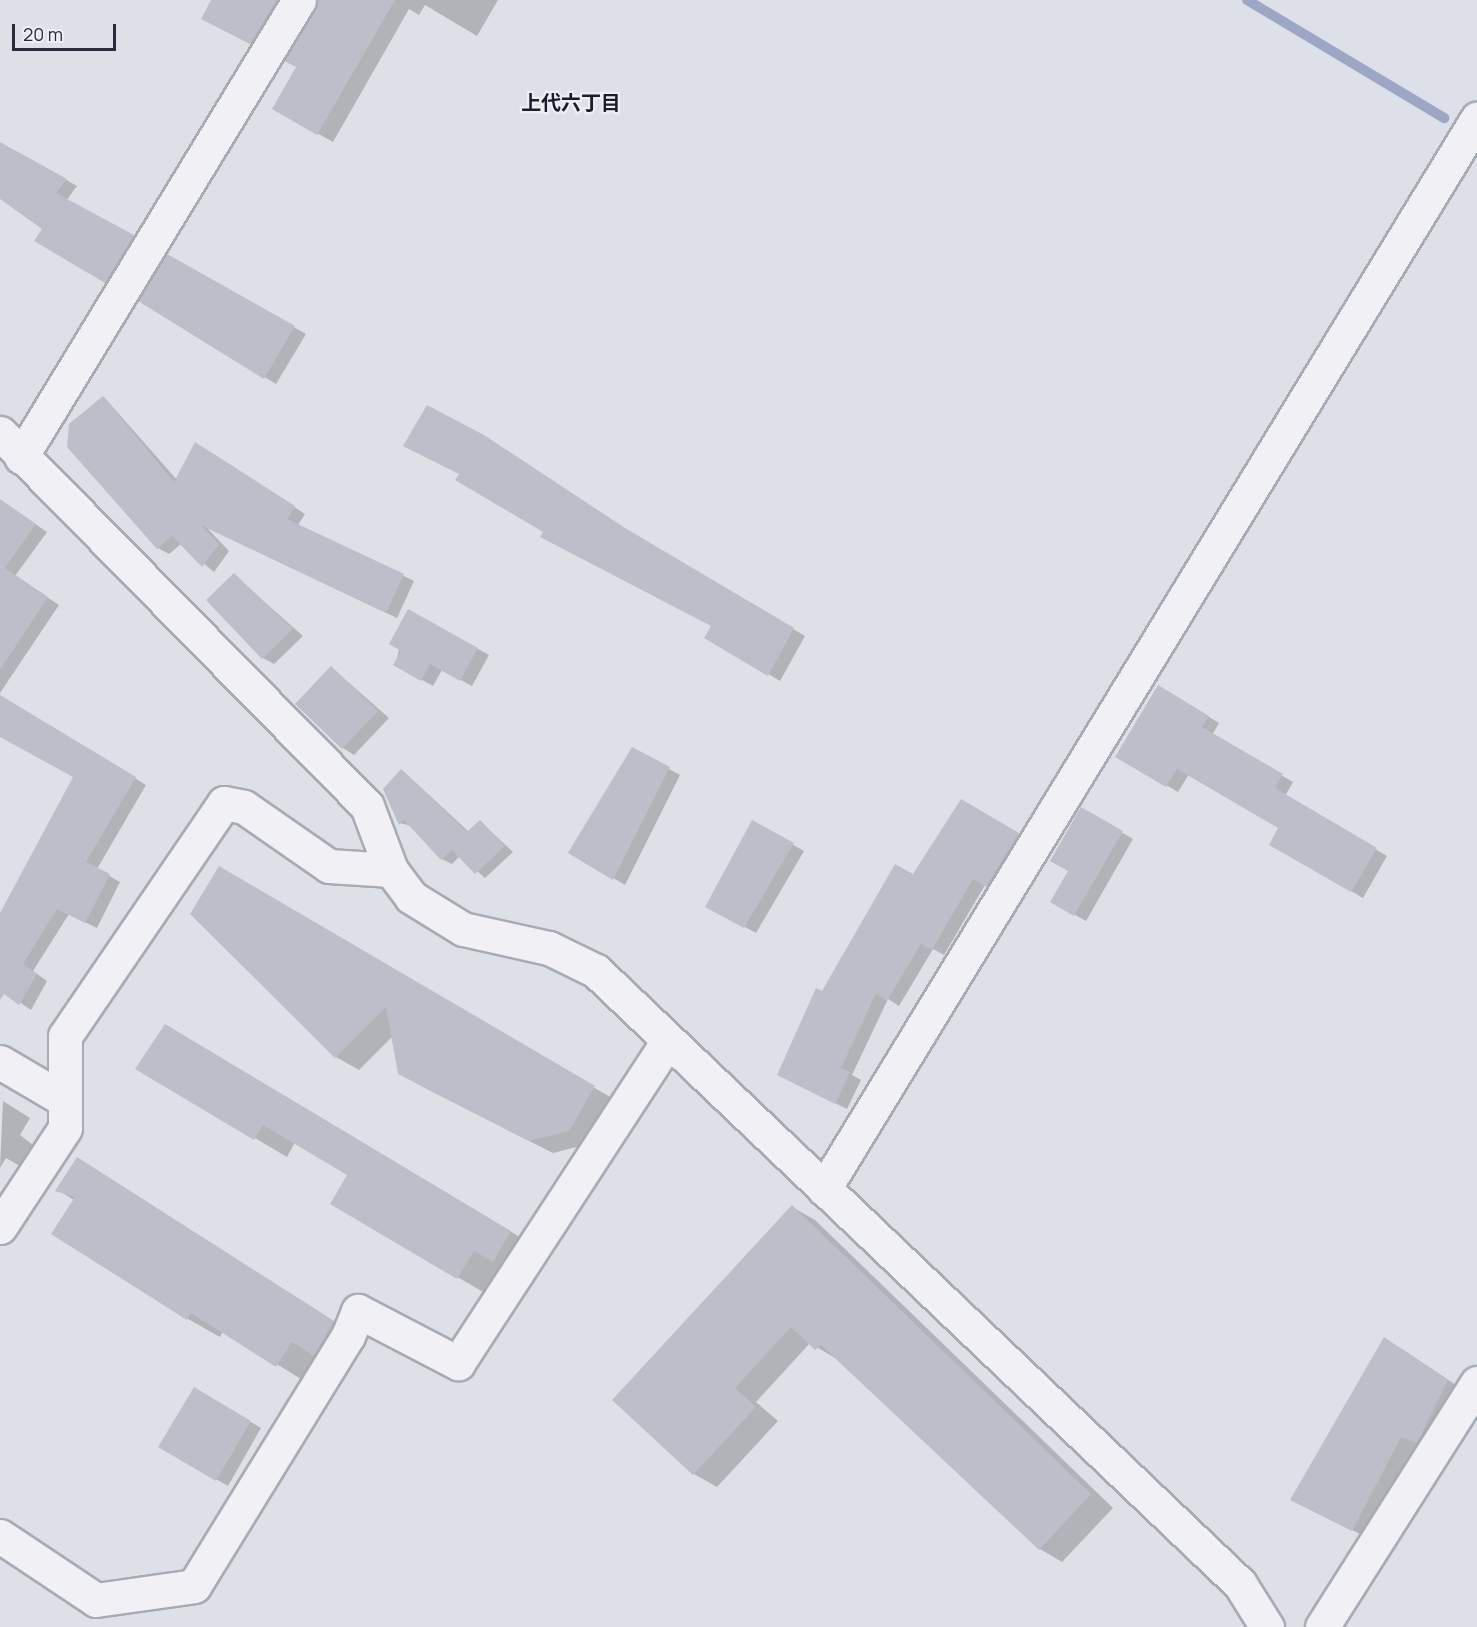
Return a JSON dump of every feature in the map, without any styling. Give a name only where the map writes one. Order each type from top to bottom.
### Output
[{"type":"street","points":[[21,457],[299,0]]},
{"type":"street","points":[[824,1189],[1477,119]]},
{"type":"street","points":[[0,433],[21,457],[367,806],[391,870],[411,897],[464,928],[549,948],[596,972],[1240,1584],[1267,1627]]},
{"type":"street","points":[[0,1227],[65,1128],[63,1099],[65,1036],[224,803],[244,807],[329,866],[391,870]]},
{"type":"street","points":[[0,1536],[96,1600],[194,1586],[358,1311],[458,1363],[668,1041]]},
{"type":"street","points":[[0,1062],[63,1099]]},
{"type":"street","points":[[1322,1627],[1477,1383]]},
{"type":"building","points":[[211,0],[277,0],[250,44],[201,19]]},
{"type":"building","points":[[318,0],[395,0],[317,135],[272,109],[296,67],[284,61]]},
{"type":"building","points":[[0,142],[67,179],[56,193],[134,235],[105,283],[34,241],[42,229],[0,199]]},
{"type":"building","points":[[167,254],[295,326],[264,379],[138,301]]},
{"type":"building","points":[[103,396],[174,482],[195,442],[295,506],[287,519],[404,574],[386,613],[201,525],[219,544],[202,567],[172,536],[157,549],[67,447],[69,424]]},
{"type":"building","points":[[427,405],[484,435],[625,528],[794,628],[768,676],[704,638],[711,626],[540,537],[543,532],[455,480],[459,474],[403,446]]},
{"type":"building","points":[[0,499],[36,524],[5,568],[48,597],[0,670]]},
{"type":"building","points":[[234,573],[293,629],[262,659],[206,600]]},
{"type":"building","points":[[408,609],[478,648],[460,681],[430,664],[421,681],[393,665],[401,651],[389,644]]},
{"type":"building","points":[[331,666],[378,711],[342,749],[295,704]]},
{"type":"building","points":[[1158,685],[1209,716],[1202,727],[1283,774],[1275,788],[1377,848],[1351,892],[1269,845],[1278,828],[1177,769],[1166,787],[1115,757]]},
{"type":"building","points":[[0,695],[136,777],[86,862],[110,874],[85,923],[57,909],[23,964],[37,974],[19,1005],[4,994],[0,1000],[0,913],[73,777],[0,737]]},
{"type":"building","points":[[632,747],[670,767],[613,880],[568,853]]},
{"type":"building","points":[[401,769],[467,832],[480,820],[505,846],[475,874],[452,850],[441,860],[404,820],[399,825],[383,789]]},
{"type":"building","points":[[961,799],[1019,833],[986,887],[973,879],[932,950],[921,944],[887,1001],[876,994],[841,1068],[850,1072],[835,1104],[777,1075],[816,988],[822,991],[895,864],[913,874]]},
{"type":"building","points":[[1081,807],[1123,831],[1074,916],[1050,902],[1068,871],[1050,861]]},
{"type":"building","points":[[752,820],[794,843],[744,928],[705,907]]},
{"type":"building","points":[[219,866],[595,1086],[569,1131],[529,1141],[398,1074],[386,1007],[335,1058],[190,914]]},
{"type":"building","points":[[165,1024],[511,1231],[493,1262],[474,1251],[457,1279],[330,1204],[347,1175],[263,1125],[254,1140],[135,1069]]},
{"type":"building","points":[[77,1157],[334,1321],[314,1356],[292,1342],[276,1367],[191,1313],[187,1320],[51,1234],[75,1197],[55,1191]]},
{"type":"building","points":[[792,1205],[1091,1494],[1039,1550],[821,1345],[815,1350],[791,1327],[735,1388],[756,1407],[693,1475],[612,1400]]},
{"type":"building","points":[[1384,1337],[1448,1380],[1417,1443],[1401,1437],[1352,1531],[1290,1500]]},
{"type":"building","points":[[194,1387],[251,1421],[216,1481],[158,1447]]},
{"type":"waterway","points":[[1247,0],[1444,118]]},
{"type":"district","name":"上代六丁目","points":[[571,102]]}]
